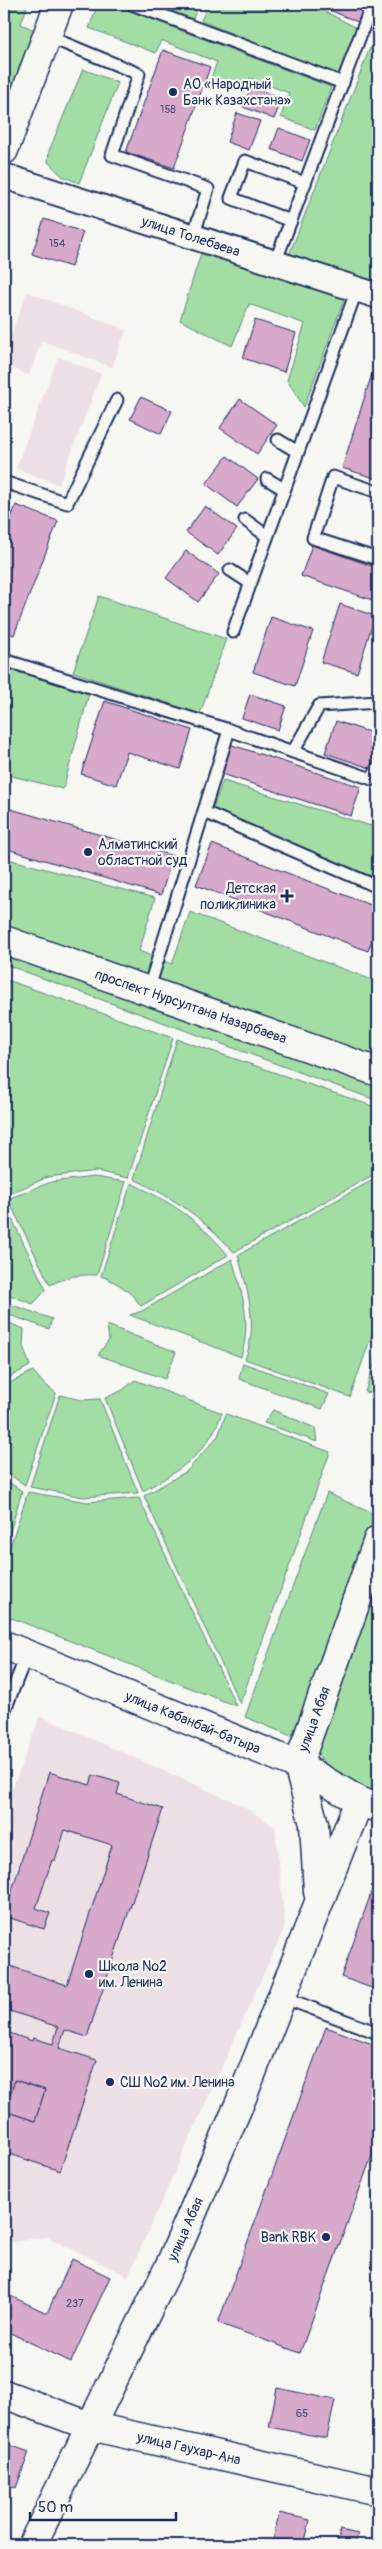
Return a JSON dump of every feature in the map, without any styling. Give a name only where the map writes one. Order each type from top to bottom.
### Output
[{"type":"street","points":[[4,150],[59,4]]},
{"type":"street","name":"улица Толебаева","points":[[4,176],[368,293]]},
{"type":"street","name":"проспект Нурсултана Назарбаева","points":[[4,940],[378,1072]]},
{"type":"street","name":"улица Абая","points":[[318,1905],[314,1824],[298,1764],[378,1540]]},
{"type":"street","name":"улица Кабанбай-батыра","points":[[15,1650],[298,1764],[369,1804]]},
{"type":"street","name":"улица Абая","points":[[32,2545],[170,2265],[241,2100],[318,1905],[369,1804]]},
{"type":"street","name":"улица Гаухар-Ана","points":[[4,2394],[90,2426],[378,2491]]},
{"type":"lane","points":[[132,4],[342,83]]},
{"type":"lane","points":[[275,263],[372,4]]},
{"type":"lane","points":[[47,36],[139,74],[112,155],[208,189],[193,237]]},
{"type":"lane","points":[[291,220],[231,198],[245,161],[305,183]]},
{"type":"lane","points":[[233,632],[298,452],[368,293]]},
{"type":"lane","points":[[4,482],[67,503],[117,400]]},
{"type":"lane","points":[[278,440],[298,452]]},
{"type":"lane","points":[[378,492],[332,477],[313,538],[378,559]]},
{"type":"lane","points":[[267,479],[284,489]]},
{"type":"lane","points":[[244,520],[267,536]]},
{"type":"lane","points":[[230,570],[250,583]]},
{"type":"lane","points":[[4,660],[229,730],[372,779],[378,768]]},
{"type":"lane","points":[[293,752],[319,706],[378,700]]},
{"type":"lane","points":[[148,991],[229,730]]},
{"type":"lane","points":[[204,812],[378,888]]},
{"type":"lane","points":[[4,1712],[15,1650]]},
{"type":"lane","points":[[282,1997],[378,2033]]},
{"type":"shaded area","points":[[27,292],[126,330],[112,367],[42,341],[29,375],[4,365],[4,353]]},
{"type":"shaded area","points":[[58,357],[101,374],[59,485],[16,468]]},
{"type":"shaded area","name":"СШ №2 им. Ленина","points":[[40,1716],[243,1806],[275,1827],[285,1926],[128,2276],[47,2237],[12,2242],[4,2239],[4,1811]]},
{"type":"green space","points":[[4,4],[28,4],[21,24],[39,32],[4,132]]},
{"type":"green space","points":[[98,4],[111,4],[331,87],[315,130],[281,117],[289,93],[250,78],[244,93],[210,80],[217,62],[161,40],[156,53],[89,28]]},
{"type":"green space","points":[[151,4],[199,4],[193,19]]},
{"type":"green space","points":[[208,4],[324,4],[322,10],[357,28],[341,77],[201,21]]},
{"type":"green space","points":[[370,48],[378,52],[378,290],[289,255]]},
{"type":"green space","points":[[83,69],[118,83],[79,183],[62,176],[48,162],[49,151]]},
{"type":"green space","points":[[202,250],[345,297],[304,407],[287,380],[305,324],[249,304],[232,346],[180,320]]},
{"type":"green space","points":[[99,596],[226,639],[200,714],[73,672]]},
{"type":"green space","points":[[4,668],[89,694],[63,789],[4,774]]},
{"type":"green space","points":[[223,781],[378,828],[378,854],[371,876],[212,810]]},
{"type":"green space","points":[[4,858],[155,898],[139,951],[172,964],[190,912],[378,982],[378,1060],[4,927]]},
{"type":"green space","points":[[4,947],[378,1083],[378,1101],[4,964]]},
{"type":"green space","points":[[4,979],[173,1038],[128,1178],[96,1171],[48,1177],[6,1195]]},
{"type":"green space","points":[[177,1039],[378,1108],[378,1172],[234,1252],[188,1210],[134,1179]]},
{"type":"green space","points":[[94,1177],[126,1182],[97,1275],[72,1277],[50,1285],[8,1199],[51,1182]]},
{"type":"green space","points":[[378,1177],[378,1317],[350,1397],[245,1359],[251,1333],[251,1320],[248,1294],[238,1255]]},
{"type":"green space","points":[[131,1183],[184,1213],[206,1231],[228,1255],[141,1306],[124,1288],[101,1276]]},
{"type":"green space","points":[[4,1202],[46,1290],[33,1304],[4,1293]]},
{"type":"green space","points":[[232,1259],[246,1320],[246,1332],[241,1357],[130,1315],[142,1311]]},
{"type":"green space","points":[[4,1302],[52,1319],[49,1329],[4,1313]]},
{"type":"green space","points":[[4,1321],[24,1329],[23,1346],[30,1366],[4,1380]]},
{"type":"green space","points":[[107,1325],[176,1352],[165,1379],[98,1355],[109,1340]]},
{"type":"green space","points":[[378,1351],[378,1394],[365,1392]]},
{"type":"green space","points":[[243,1363],[329,1394],[322,1409],[239,1379]]},
{"type":"green space","points":[[33,1371],[42,1382],[56,1393],[25,1485],[4,1471],[4,1386]]},
{"type":"green space","points":[[135,1380],[222,1413],[209,1440],[191,1460],[169,1476],[143,1491],[105,1398],[123,1390]]},
{"type":"green space","points":[[60,1395],[81,1400],[100,1399],[138,1493],[83,1497],[30,1487]]},
{"type":"green space","points":[[273,1410],[315,1428],[317,1442],[264,1423]]},
{"type":"green space","points":[[226,1414],[330,1452],[240,1704],[144,1496],[187,1471],[218,1436]]},
{"type":"green space","points":[[4,1479],[22,1491],[4,1552]]},
{"type":"green space","points":[[28,1492],[87,1502],[139,1498],[236,1706],[4,1615],[4,1565]]},
{"type":"green space","points":[[327,1493],[378,1516],[378,1521],[296,1738],[245,1717]]},
{"type":"green space","points":[[378,1571],[378,1795],[327,1766],[313,1749]]},
{"type":"building","points":[[329,4],[365,4],[358,22],[327,9]]},
{"type":"building","points":[[163,50],[210,67],[174,168],[126,152]]},
{"type":"building","points":[[251,86],[282,99],[274,119],[243,107]]},
{"type":"building","points":[[237,113],[260,121],[249,150],[227,142]]},
{"type":"building","points":[[279,128],[310,140],[302,161],[271,149]]},
{"type":"building","points":[[44,219],[83,232],[71,267],[32,254]]},
{"type":"building","points":[[255,320],[296,333],[284,372],[243,358]]},
{"type":"building","points":[[378,355],[378,479],[342,468]]},
{"type":"building","points":[[141,397],[172,411],[161,434],[130,419]]},
{"type":"building","points":[[240,399],[277,425],[257,454],[220,428]]},
{"type":"building","points":[[227,456],[258,479],[237,507],[206,484]]},
{"type":"building","points":[[16,505],[58,521],[14,635],[4,631],[4,537]]},
{"type":"building","points":[[205,506],[237,529],[218,555],[186,532]]},
{"type":"building","points":[[312,545],[378,568],[378,602],[301,576]]},
{"type":"building","points":[[186,551],[219,574],[198,602],[166,578]]},
{"type":"building","points":[[340,604],[375,616],[357,673],[321,662]]},
{"type":"building","points":[[271,617],[313,631],[295,686],[253,672]]},
{"type":"building","points":[[250,694],[286,706],[278,730],[242,718]]},
{"type":"building","points":[[105,701],[192,730],[180,769],[127,752],[116,785],[81,774]]},
{"type":"building","points":[[336,721],[378,735],[378,743],[370,768],[325,753]]},
{"type":"building","points":[[229,744],[361,787],[351,816],[219,773]]},
{"type":"building","name":"Алматинский областной суд","points":[[4,807],[173,856],[161,895],[4,848]]},
{"type":"building","name":"Детская поликлиника","points":[[212,844],[378,908],[378,923],[368,951],[196,885]]},
{"type":"building","name":"Школа №2 им. Ленина","points":[[49,1772],[90,1785],[93,1775],[120,1783],[117,1794],[163,1809],[87,2037],[65,2030],[59,2048],[97,2060],[60,2171],[4,2152],[4,2031],[32,2041],[33,2038],[53,2044],[58,2027],[4,2009],[4,1964],[67,1985],[112,1845],[65,1830],[55,1861],[52,1860],[36,1908],[50,1913],[44,1929],[4,1916]],"holes":[[[15,2080],[45,2090],[35,2121],[5,2111]]]},
{"type":"building","points":[[374,1885],[378,1886],[377,1990],[341,1977]]},
{"type":"building","points":[[326,2027],[378,2046],[378,2139],[300,2353],[218,2323]]},
{"type":"building","points":[[15,2080],[45,2090],[35,2121],[5,2111]]},
{"type":"building","points":[[72,2259],[110,2277],[71,2362],[4,2330],[4,2293],[47,2313]]},
{"type":"building","points":[[378,2284],[378,2320],[371,2319]]},
{"type":"building","points":[[277,2388],[335,2400],[327,2438],[269,2427]]},
{"type":"building","points":[[4,2443],[29,2452],[16,2488],[4,2484]]},
{"type":"building","points":[[279,2513],[310,2520],[304,2545],[273,2540]]},
{"type":"building","points":[[340,2530],[358,2534],[355,2545],[337,2545]]},
{"type":"place","name":"AO «Народный Банк Казахстана»","points":[[173,92]]},
{"type":"place","name":"Алматинский областной суд","points":[[88,852]]},
{"type":"place","name":"Детская поликлиника","points":[[287,896]]},
{"type":"place","name":"Школа №2 им. Ленина","points":[[89,1974]]},
{"type":"place","name":"СШ №2 им. Ленина","points":[[110,2082]]},
{"type":"place","name":"Bank RBK","points":[[326,2237]]}]
